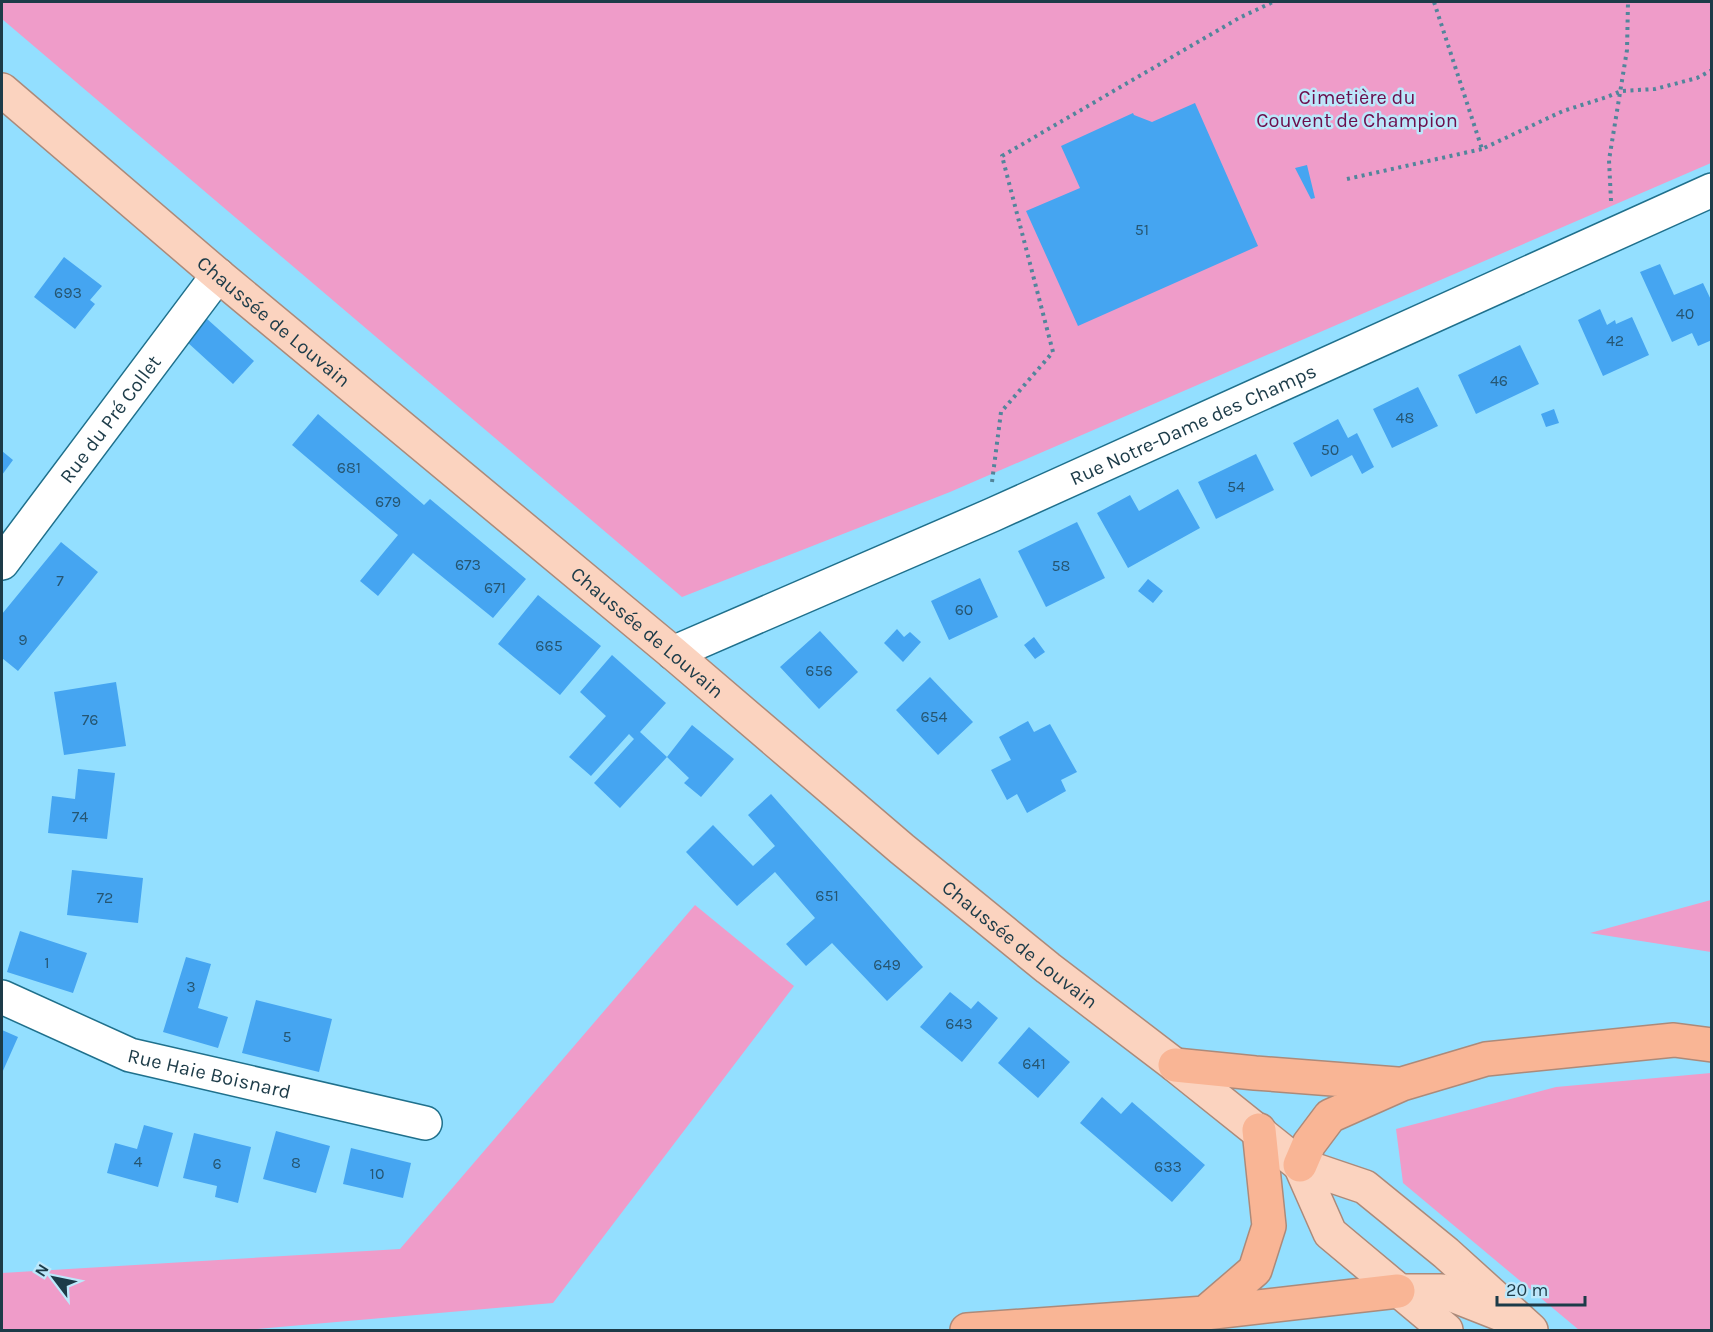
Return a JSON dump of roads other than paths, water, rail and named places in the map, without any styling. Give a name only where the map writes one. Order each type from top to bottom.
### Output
[{"type":"highway","points":[[1300,1164],[1309,1144],[1330,1116],[1402,1084],[1486,1059],[1674,1040],[1712,1044]]},
{"type":"highway","points":[[1175,1065],[1402,1084]]},
{"type":"highway","points":[[1205,1314],[1255,1270],[1269,1226],[1259,1130]]},
{"type":"highway","points":[[967,1330],[1205,1314],[1398,1291]]},
{"type":"main road","name":"Chaussée de Louvain","points":[[2,90],[218,275],[673,653],[911,856],[1048,968],[1300,1164],[1365,1187],[1446,1253],[1526,1326]]},
{"type":"main road","name":"Chaussée de Louvain","points":[[1300,1164],[1330,1233],[1446,1330]]},
{"type":"main road","points":[[1398,1291],[1442,1291],[1526,1326]]},
{"type":"street","name":"Rue Notre-Dame des Champs","points":[[673,653],[992,515],[1712,190]]},
{"type":"street","name":"Rue du Pré Collet","points":[[2,563],[218,275]]},
{"type":"street","name":"Rue Haie Boisnard","points":[[2,996],[130,1055],[425,1123]]},
{"type":"park label","name":"Cimetière du Couvent de Champion","points":[[1357,108]]}]
